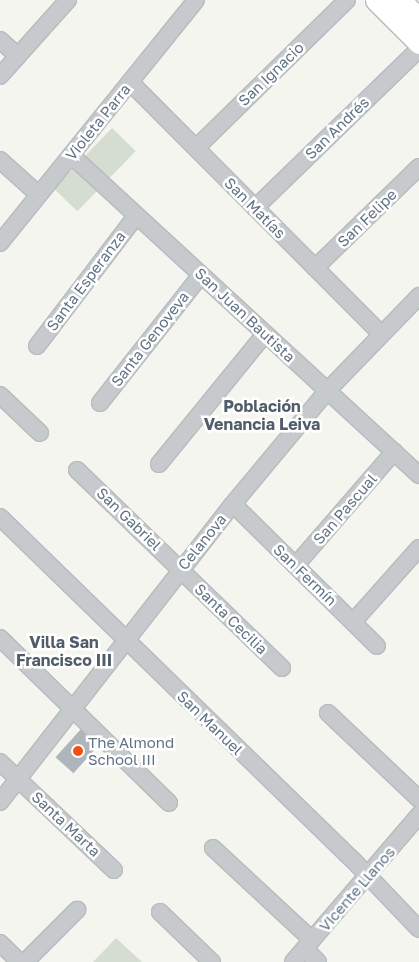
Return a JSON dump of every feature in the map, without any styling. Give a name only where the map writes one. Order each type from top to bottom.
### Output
[{"type":"main road","points":[[376,0],[419,44]]},
{"type":"main road","points":[[400,0],[419,19]]},
{"type":"street","points":[[0,76],[68,0]]},
{"type":"street","name":"Violeta Parra","points":[[0,243],[196,0]]},
{"type":"street","name":"San Ignacio","points":[[196,148],[348,0]]},
{"type":"street","points":[[0,40],[18,56]]},
{"type":"street","name":"San Andrés","points":[[255,208],[419,49]]},
{"type":"street","name":"San Matías","points":[[130,82],[381,334]]},
{"type":"street","name":"San Juan Bautista","points":[[71,155],[419,475]]},
{"type":"street","points":[[0,160],[39,195]]},
{"type":"street","name":"San Felipe","points":[[315,268],[419,167]]},
{"type":"street","name":"Santa Esperanza","points":[[37,346],[136,216]]},
{"type":"street","name":"Santa Genoveva","points":[[100,403],[201,275]]},
{"type":"street","name":"Celanova","points":[[0,802],[72,706],[180,569],[327,390],[419,296]]},
{"type":"street","points":[[159,464],[265,334]]},
{"type":"street","points":[[0,395],[40,433]]},
{"type":"street","name":"San Pascual","points":[[296,566],[394,452]]},
{"type":"street","name":"San Gabriel","points":[[77,470],[180,569]]},
{"type":"street","name":"San Fermín","points":[[233,504],[378,646]]},
{"type":"street","name":"San Manuel","points":[[0,518],[419,929]]},
{"type":"street","points":[[353,622],[419,548]]},
{"type":"street","name":"Santa Cecilia","points":[[180,569],[282,668]]},
{"type":"street","points":[[0,638],[72,706],[169,803]]},
{"type":"street","points":[[328,713],[419,799]]},
{"type":"street","name":"Santa Marta","points":[[0,762],[114,870]]},
{"type":"street","name":"Vicente Llanos","points":[[293,962],[367,878],[419,815]]},
{"type":"street","points":[[213,848],[309,945],[318,962]]},
{"type":"street","points":[[26,962],[77,910]]},
{"type":"street","points":[[160,912],[212,962]]},
{"type":"street","points":[[0,943],[20,962]]},
{"type":"shaded area","points":[[112,128],[136,151],[77,211],[54,188]]},
{"type":"shaded area","points":[[116,938],[142,962],[93,962]]},
{"type":"building","name":"The Almond School III","points":[[81,729],[99,745],[73,773],[56,757]]},
{"type":"place","name":"The Almond School III","points":[[78,751]]},
{"type":"district","name":"Población Venancia Leiva","points":[[262,415]]},
{"type":"district","name":"Villa San Francisco III","points":[[64,651]]}]
